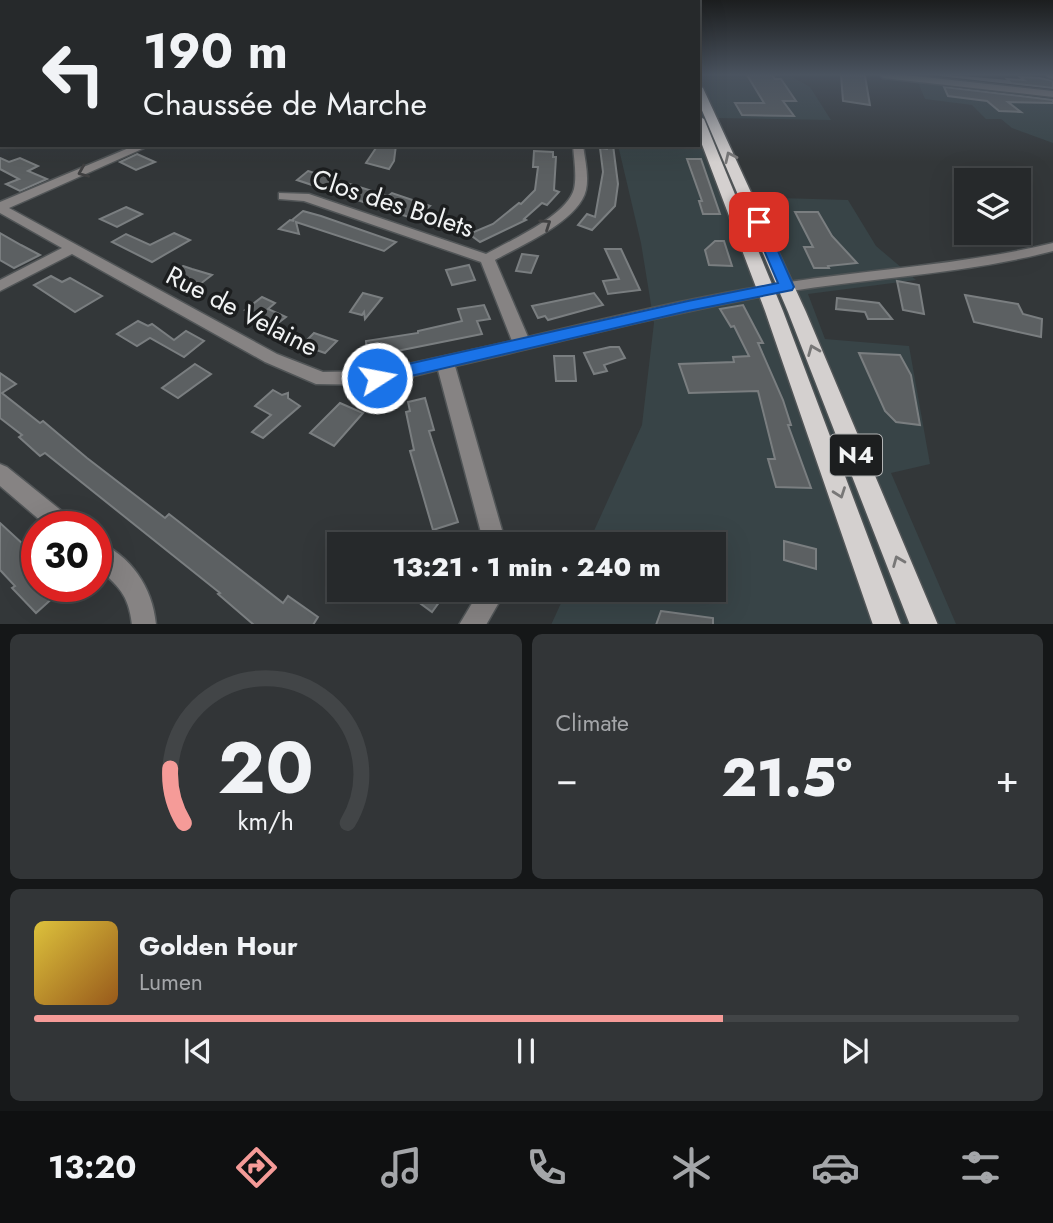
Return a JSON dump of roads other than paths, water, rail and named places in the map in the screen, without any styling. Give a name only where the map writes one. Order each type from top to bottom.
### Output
[{"type":"main road","name":"N4","points":[[704,104],[776,289],[887,624]]},
{"type":"main road","name":"N4","points":[[700,123],[924,624]]},
{"type":"street","points":[[0,207],[140,147]]},
{"type":"street","points":[[523,346],[487,259],[566,210],[578,197],[578,147]]},
{"type":"street","name":"Clos des Bolets","points":[[283,196],[304,197],[487,259]]},
{"type":"street","name":"Rue de Velaine","points":[[0,207],[271,358],[322,379],[377,378],[688,306],[776,289],[1010,258],[1053,247]]},
{"type":"street","points":[[0,286],[73,248]]},
{"type":"street","points":[[445,363],[492,532]]},
{"type":"street","points":[[0,473],[46,511]]},
{"type":"street","points":[[112,565],[137,590],[144,607],[144,624]]},
{"type":"street","points":[[472,624],[486,602]]}]
